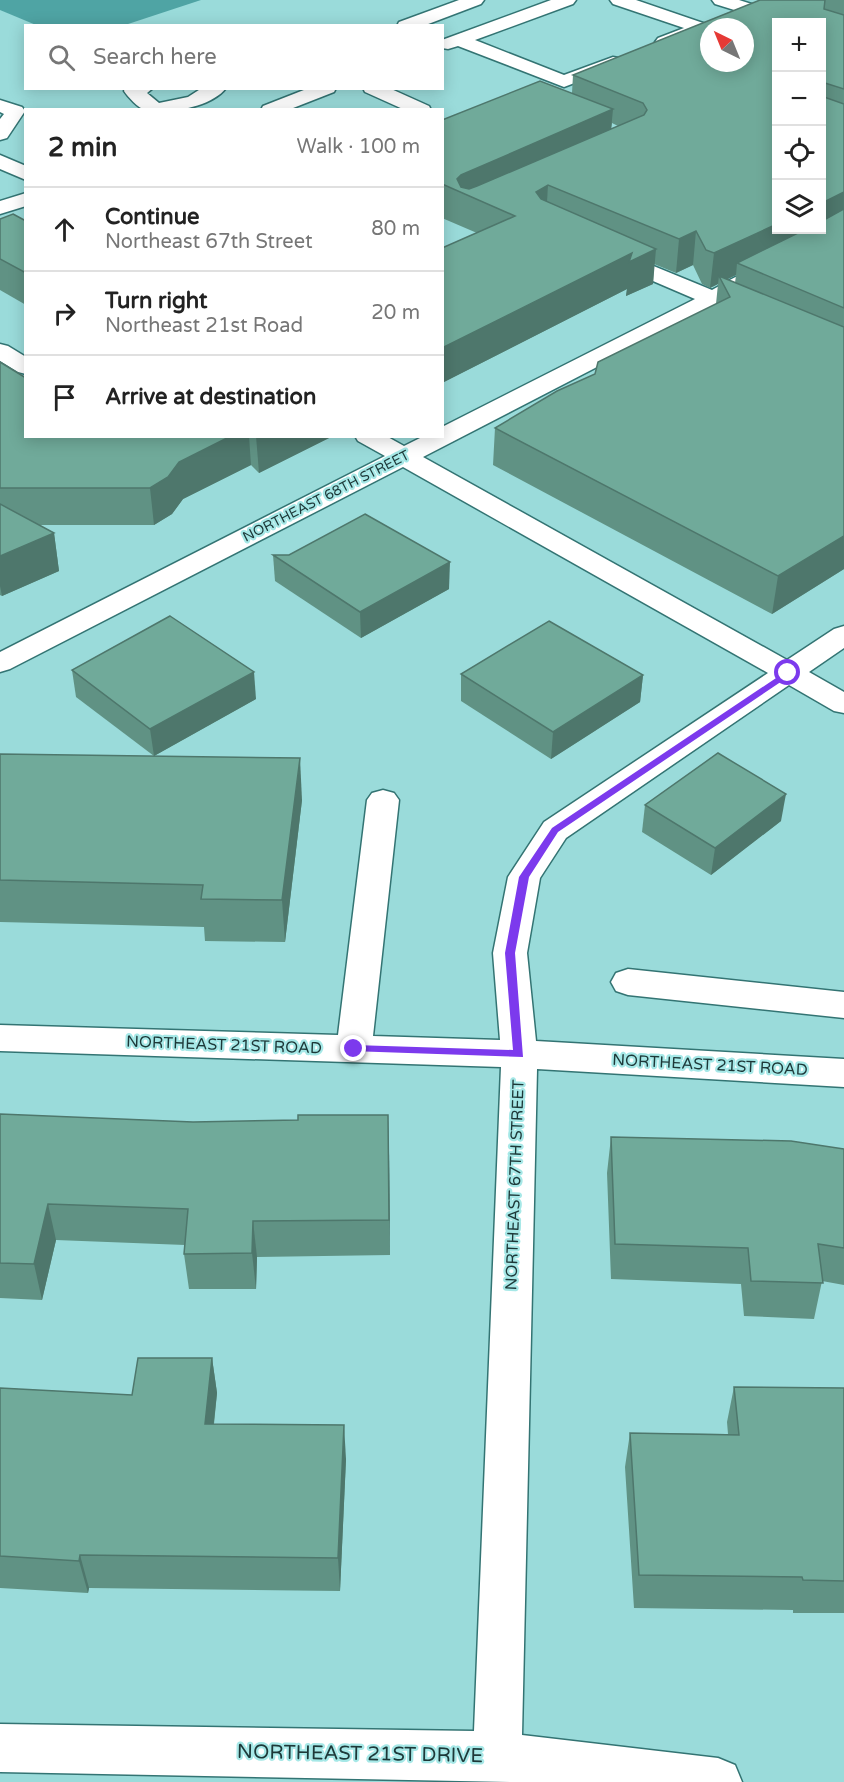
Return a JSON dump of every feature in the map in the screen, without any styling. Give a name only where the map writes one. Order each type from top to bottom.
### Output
[{"type":"street","points":[[410,24],[475,0]]},
{"type":"street","points":[[450,43],[567,0]]},
{"type":"street","points":[[620,0],[700,28],[648,48]]},
{"type":"street","points":[[722,0],[778,18]]},
{"type":"street","points":[[450,43],[564,81],[627,56]]},
{"type":"street","points":[[137,90],[133,91],[154,108]]},
{"type":"street","points":[[159,108],[194,100],[209,90]]},
{"type":"street","points":[[275,108],[322,90]]},
{"type":"street","points":[[377,90],[417,108]]},
{"type":"street","points":[[0,106],[15,111],[0,134]]},
{"type":"street","points":[[0,161],[24,173]]},
{"type":"street","points":[[3,218],[24,201]]},
{"type":"street","points":[[588,245],[745,313]]},
{"type":"street","name":"NORTHEAST 68TH STREET","points":[[444,436],[773,267]]},
{"type":"street","points":[[0,351],[24,366]]},
{"type":"street","points":[[370,438],[844,704]]},
{"type":"street","name":"NORTHEAST 68TH STREET","points":[[2,660],[440,438]]},
{"type":"street","name":"NORTHEAST 67TH STREET","points":[[497,1756],[519,1054],[510,953],[524,877],[555,830],[844,635]]},
{"type":"street","points":[[354,1049],[382,800]]},
{"type":"street","points":[[628,982],[844,1005]]},
{"type":"street","name":"NORTHEAST 21ST ROAD","points":[[0,1038],[519,1054],[844,1073]]},
{"type":"street","name":"NORTHEAST 21ST DRIVE","points":[[0,1748],[497,1756],[718,1782]]},
{"type":"water","points":[[0,0],[201,0],[128,24],[34,24],[0,10]]},
{"type":"building","points":[[760,0],[825,0],[824,9],[844,15],[844,89],[826,83],[826,18],[772,18],[772,226],[714,253],[706,250],[696,231],[679,239],[548,185],[536,192],[541,199],[656,249],[629,262],[632,253],[444,347],[444,247],[515,216],[444,185],[444,119],[540,81],[613,109],[461,175],[457,179],[461,187],[469,189],[644,115],[647,110],[643,103],[573,75],[700,24],[700,72],[754,72],[754,18],[715,18]]},
{"type":"building","points":[[826,98],[844,104],[844,192],[826,201]]},
{"type":"building","points":[[844,209],[844,308],[737,263],[796,234],[826,234],[826,219]]},
{"type":"building","points":[[13,214],[24,220],[24,272],[0,259],[0,219]]},
{"type":"building","points":[[719,276],[844,327],[844,536],[778,576],[495,428],[557,391],[595,374],[598,362],[730,297]]},
{"type":"building","points":[[0,362],[24,377],[24,438],[227,438],[179,462],[168,477],[150,488],[0,488]]},
{"type":"building","points":[[0,504],[54,533],[0,556]]},
{"type":"building","points":[[365,514],[450,562],[360,612],[273,555],[289,555]]},
{"type":"building","points":[[170,616],[254,672],[150,729],[72,670]]},
{"type":"building","points":[[549,621],[643,675],[553,732],[461,674]]},
{"type":"building","points":[[718,753],[786,794],[715,848],[645,805]]},
{"type":"building","points":[[0,754],[300,758],[282,900],[201,899],[203,885],[0,880]]},
{"type":"building","points":[[0,1114],[193,1122],[298,1120],[298,1115],[388,1115],[389,1220],[253,1221],[252,1253],[184,1254],[188,1209],[48,1204],[34,1264],[0,1263]]},
{"type":"building","points":[[611,1137],[791,1141],[844,1149],[844,1248],[818,1244],[823,1283],[751,1281],[748,1248],[615,1244]]},
{"type":"building","points":[[138,1358],[212,1358],[205,1424],[344,1425],[338,1558],[80,1555],[79,1561],[0,1556],[0,1388],[132,1395]]},
{"type":"building","points":[[734,1387],[844,1388],[844,1581],[803,1580],[802,1577],[639,1575],[630,1433],[739,1435]]},
{"type":"route","points":[[354,1049],[519,1054],[510,953],[524,877],[555,830],[788,673]]}]
